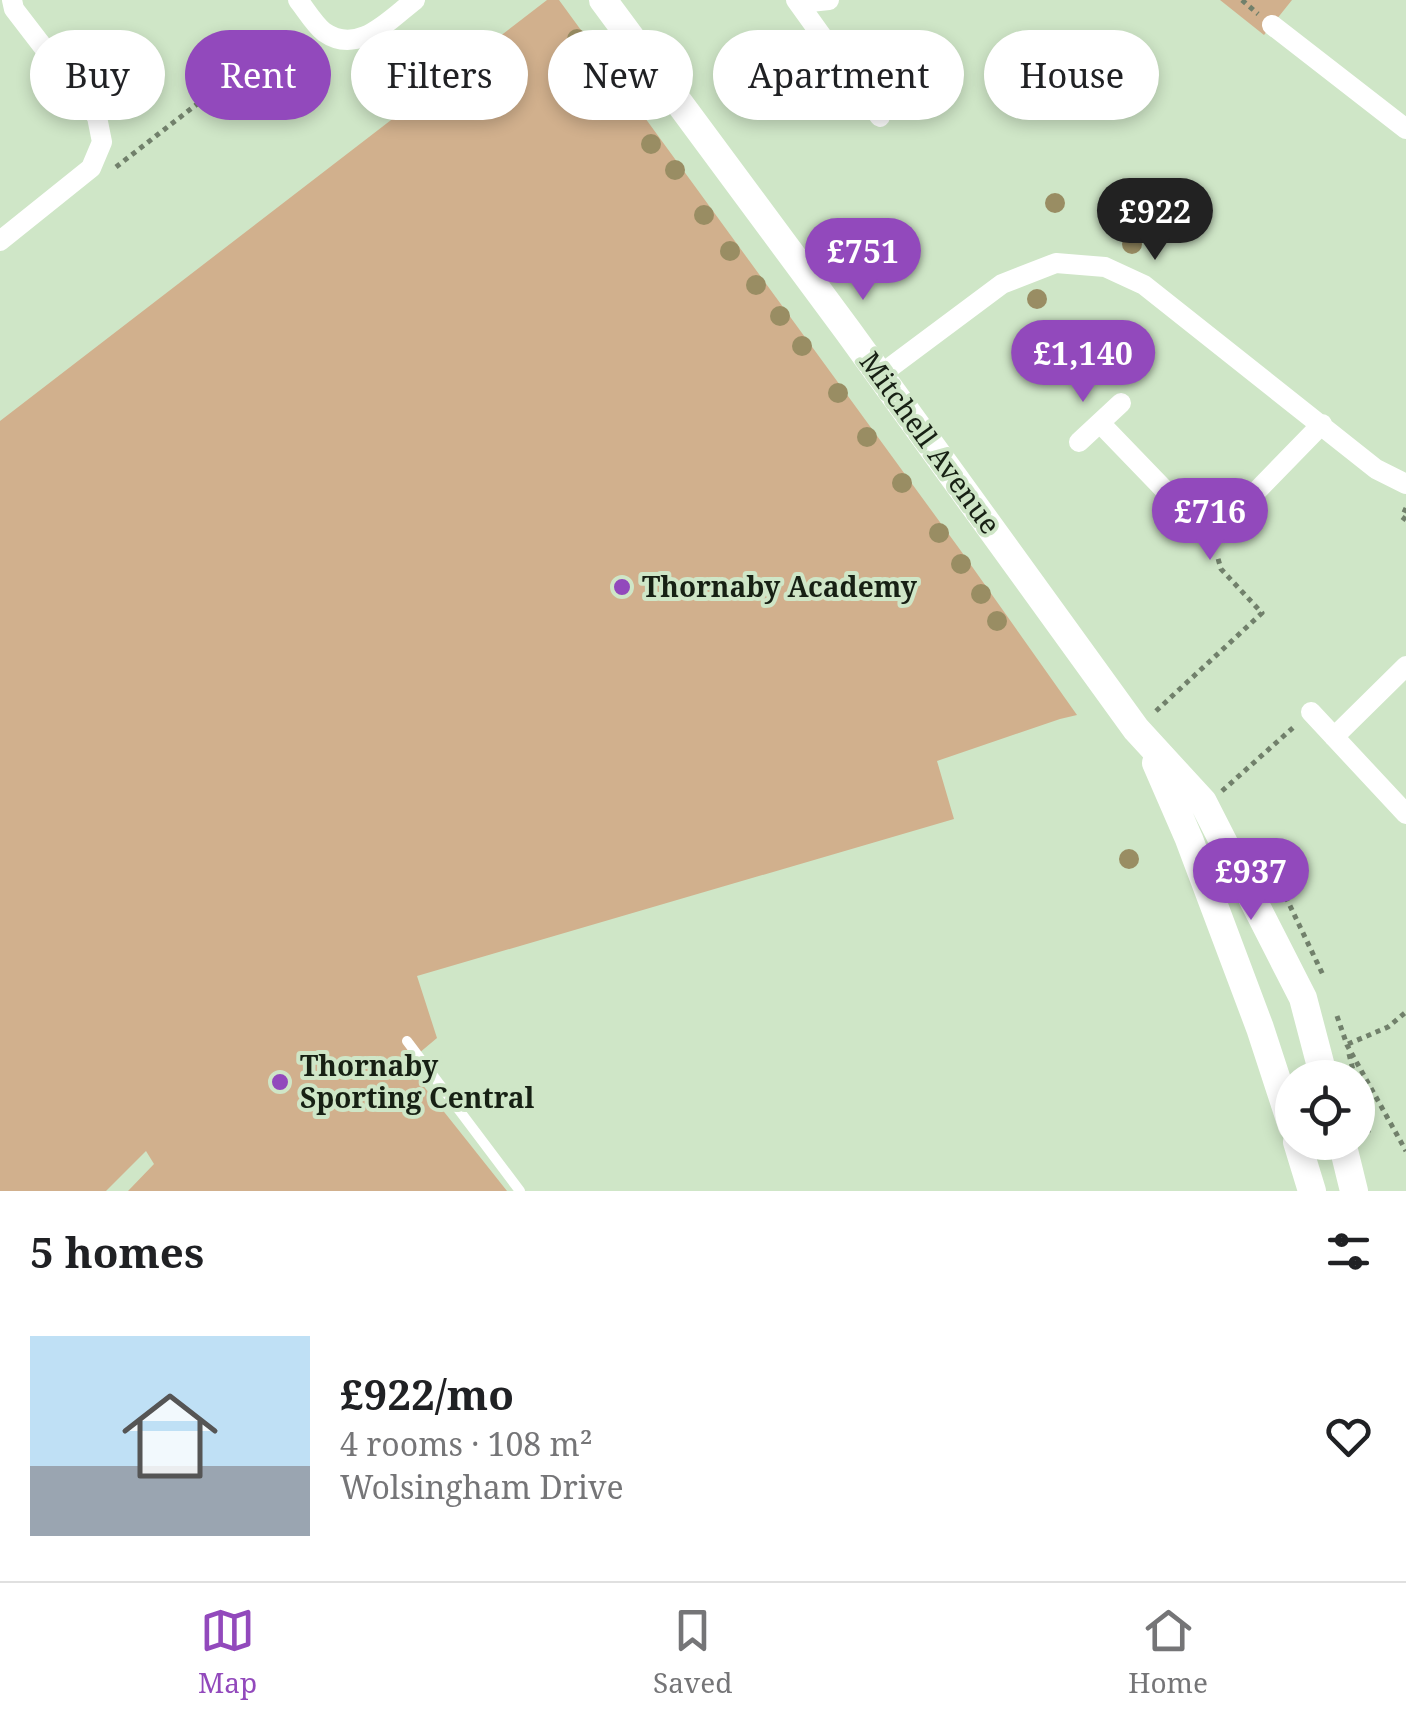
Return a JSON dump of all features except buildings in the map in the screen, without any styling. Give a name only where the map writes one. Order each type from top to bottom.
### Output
[{"type":"street","points":[[0,241],[91,168],[102,142],[97,117],[14,9],[12,0]]},
{"type":"street","points":[[298,0],[323,31],[343,40],[366,38],[415,0]]},
{"type":"street","name":"Mitchell Avenue","points":[[603,0],[1142,736],[1203,802],[1303,998],[1319,1060]]},
{"type":"street","points":[[796,0],[818,30]]},
{"type":"street","points":[[804,0],[829,0]]},
{"type":"street","points":[[1272,25],[1406,129]]},
{"type":"street","points":[[880,375],[1002,284],[1056,263],[1105,267],[1144,285],[1376,469],[1406,484]]},
{"type":"street","points":[[1079,442],[1121,403]]},
{"type":"street","points":[[1100,423],[1211,538],[1322,424]]},
{"type":"street","points":[[1334,737],[1406,666]]},
{"type":"street","points":[[1311,712],[1406,814]]},
{"type":"street","name":"Mitchell Avenue","points":[[1142,736],[1196,856],[1275,1074]]},
{"type":"street","points":[[1303,1160],[1312,1191]]},
{"type":"street","points":[[1346,1160],[1354,1191]]},
{"type":"lane","points":[[407,1041],[520,1191]]},
{"type":"path","points":[[116,168],[185,114]]},
{"type":"path","points":[[1406,508],[1402,517],[1406,520]]},
{"type":"path","points":[[1142,736],[1262,614],[1222,569],[1211,538]]},
{"type":"path","points":[[1220,793],[1311,712]]},
{"type":"path","points":[[1351,1060],[1347,1045],[1388,1027],[1406,1012]]},
{"type":"shaded area","name":"Thornaby Academy","points":[[547,0],[559,0],[581,30],[548,30],[548,120],[647,120],[1077,715],[937,761],[954,819],[417,976],[437,1038],[406,1064],[507,1191],[128,1191],[154,1164],[146,1151],[106,1191],[0,1191],[0,421],[391,120],[528,120],[528,30],[508,30]]},
{"type":"shaded area","points":[[1220,0],[1292,0],[1264,35]]},
{"type":"place","name":"Thornaby Academy","points":[[622,587]]},
{"type":"place","name":"Thornaby Sporting Central","points":[[280,1082]]}]
